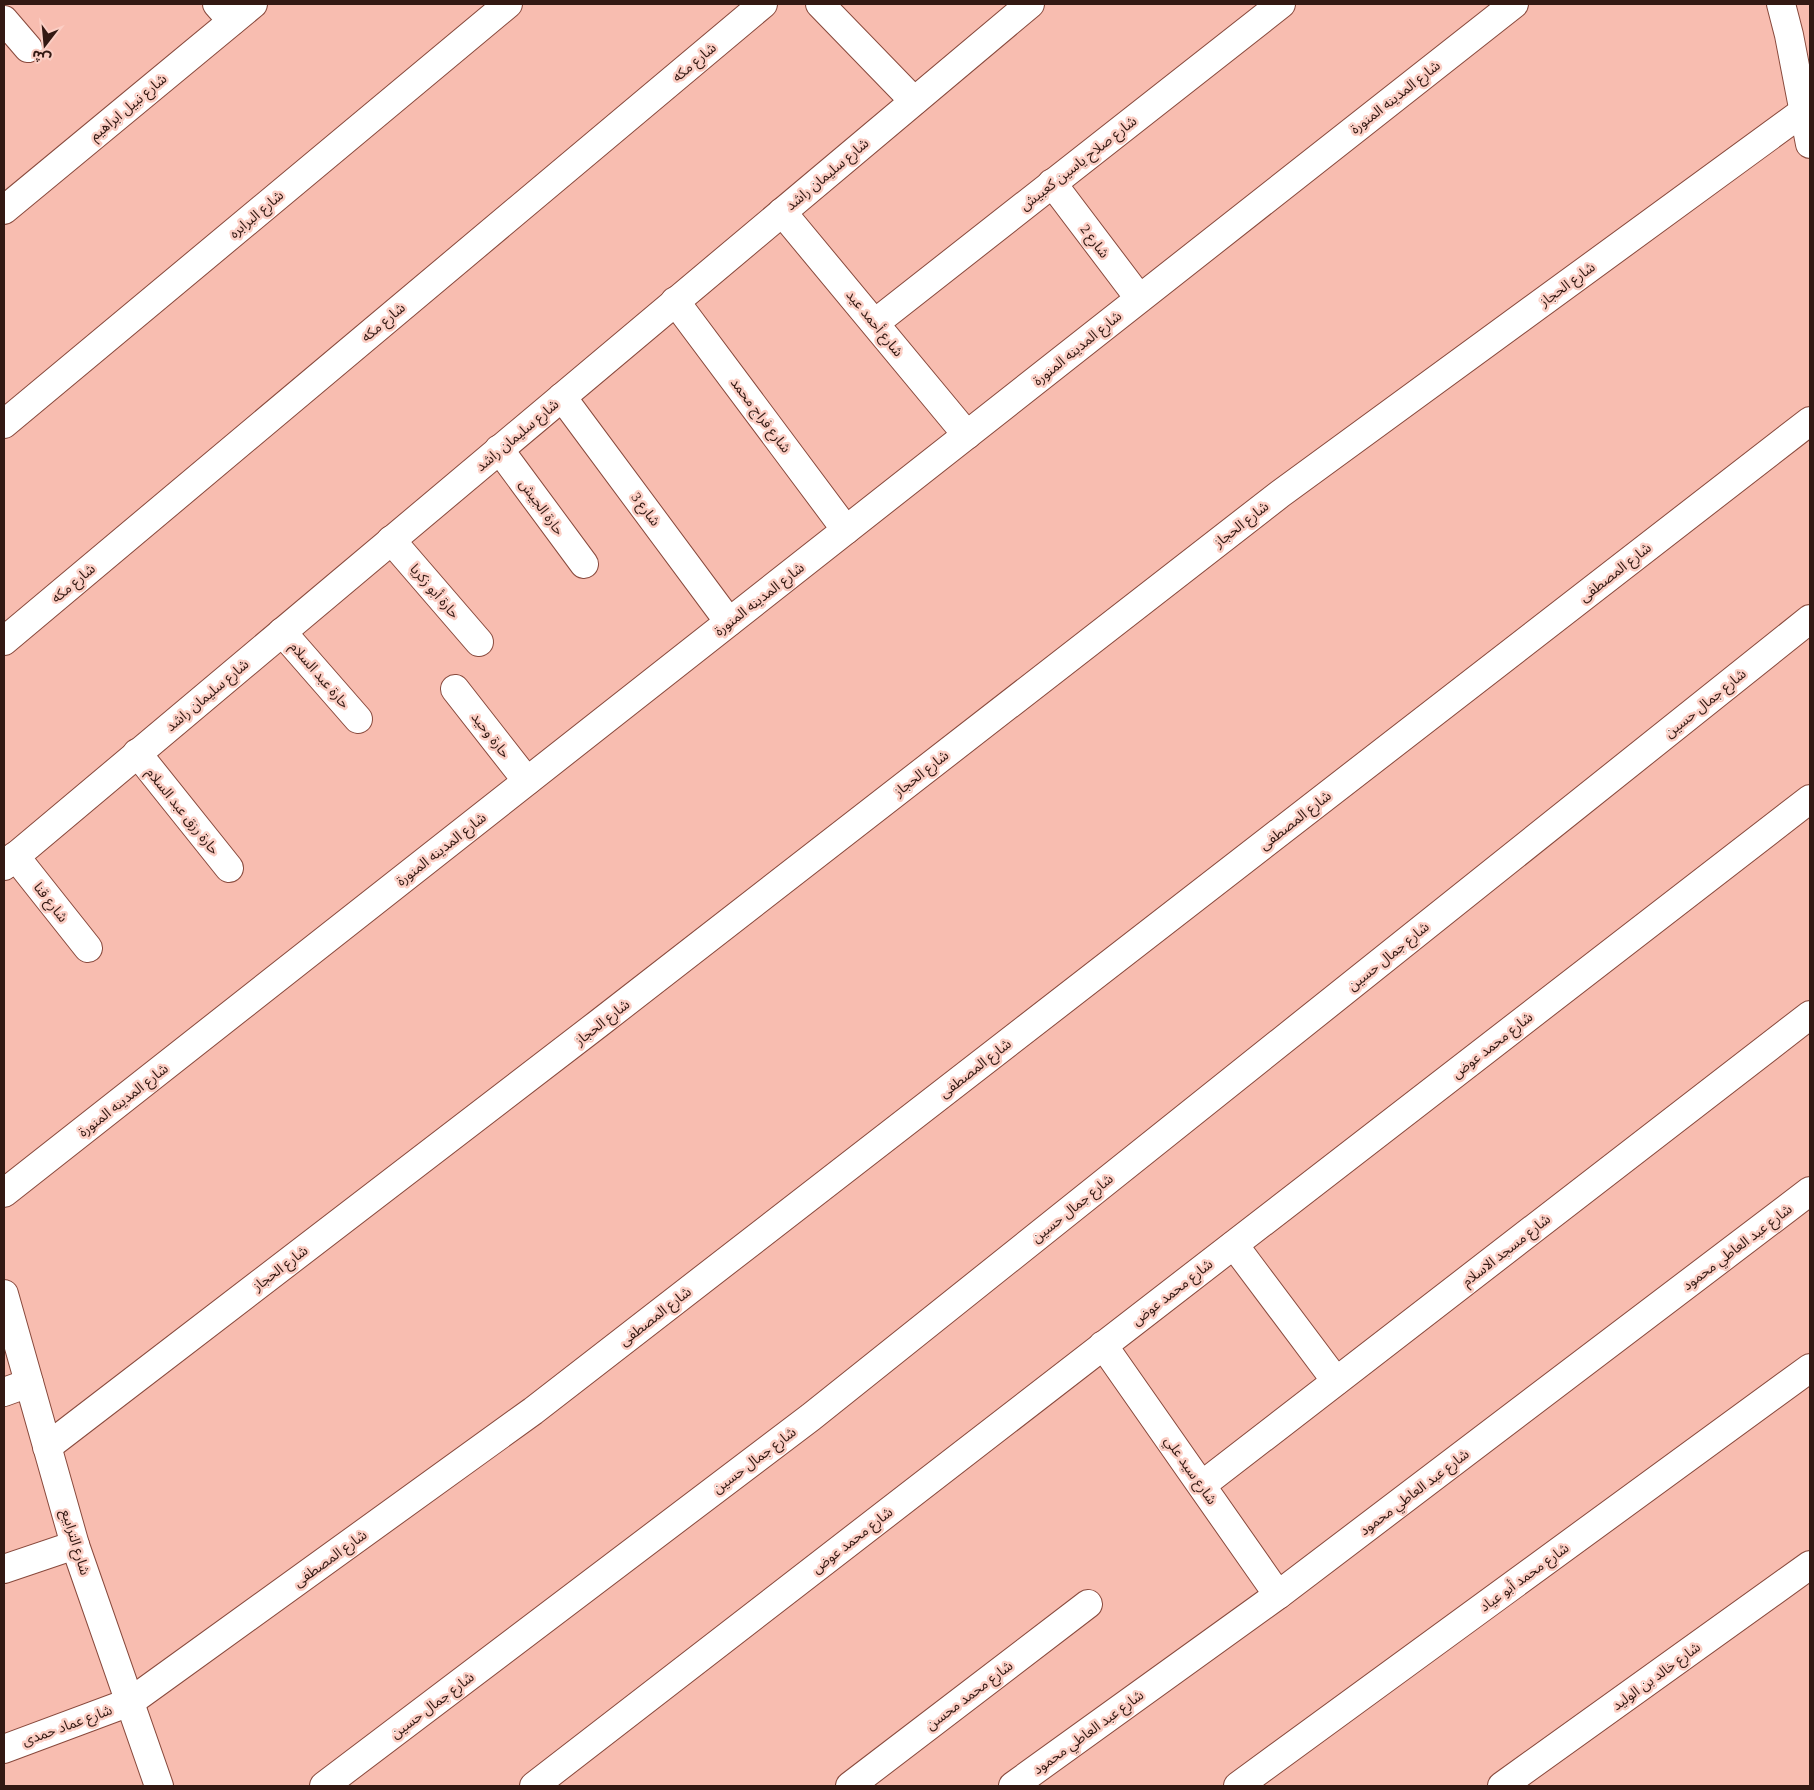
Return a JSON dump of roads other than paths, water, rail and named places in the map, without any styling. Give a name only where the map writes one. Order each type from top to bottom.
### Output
[{"type":"street","name":"شارع نبيل ابراهيم","points":[[4,210],[224,13],[253,4]]},
{"type":"street","name":"شارع البرابره","points":[[4,424],[508,4]]},
{"type":"street","name":"شارع مكه","points":[[4,641],[763,4]]},
{"type":"street","points":[[820,4],[914,101]]},
{"type":"street","name":"شارع سليمان راشد","points":[[9,861],[1030,4]]},
{"type":"street","name":"شارع صلاح ياسين كعبيش","points":[[875,323],[1281,4]]},
{"type":"street","name":"شارع المدينه المنورة","points":[[4,1193],[1514,4]]},
{"type":"street","points":[[1781,4],[1800,31],[1804,111],[1810,144]]},
{"type":"street","points":[[4,20],[28,48]]},
{"type":"street","name":"شارع الحجاز","points":[[48,1447],[598,1024],[1280,494],[1804,111]]},
{"type":"street","name":"شارع 2","points":[[1052,183],[1139,298]]},
{"type":"street","name":"شارع أحمد عيد","points":[[782,212],[966,435]]},
{"type":"street","name":"شارع فراج محمد","points":[[675,301],[846,530]]},
{"type":"street","name":"شارع 3","points":[[562,397],[730,622]]},
{"type":"street","name":"شارع المصطفى","points":[[130,1702],[533,1411],[1810,421]]},
{"type":"street","name":"حارة الجيش","points":[[499,449],[584,564]]},
{"type":"street","name":"حارة أبو زكريا","points":[[391,540],[479,642]]},
{"type":"street","name":"شارع جمال حسين","points":[[324,1786],[811,1417],[1810,619]]},
{"type":"street","name":"حارة عبد السلام","points":[[282,632],[358,719]]},
{"type":"street","name":"حارة وحيد","points":[[455,690],[527,781]]},
{"type":"street","name":"حارة رزق عبد السلام","points":[[137,753],[229,868]]},
{"type":"street","name":"شارع محمد عوض","points":[[534,1786],[1810,799]]},
{"type":"street","name":"شارع قنا","points":[[9,861],[88,948]]},
{"type":"street","name":"شارع مسجد الاسلام","points":[[1202,1485],[1810,1015]]},
{"type":"street","name":"شارع عبد العاطي محمود","points":[[1013,1786],[1278,1595],[1810,1191]]},
{"type":"street","points":[[1234,1245],[1336,1381]]},
{"type":"street","name":"شارع الترابيع","points":[[4,1294],[75,1544],[159,1786]]},
{"type":"street","name":"شارع سيد علي","points":[[1103,1345],[1278,1595]]},
{"type":"street","name":"شارع محمد أبو عياد","points":[[1238,1786],[1810,1368]]},
{"type":"street","points":[[4,1392],[29,1383]]},
{"type":"street","points":[[4,1569],[75,1544]]},
{"type":"street","name":"شارع خالد بن الوليد","points":[[1502,1786],[1810,1565]]},
{"type":"street","name":"شارع محمد محسن","points":[[850,1786],[1088,1604]]},
{"type":"street","name":"شارع عماد حمدى","points":[[4,1748],[130,1702]]}]
